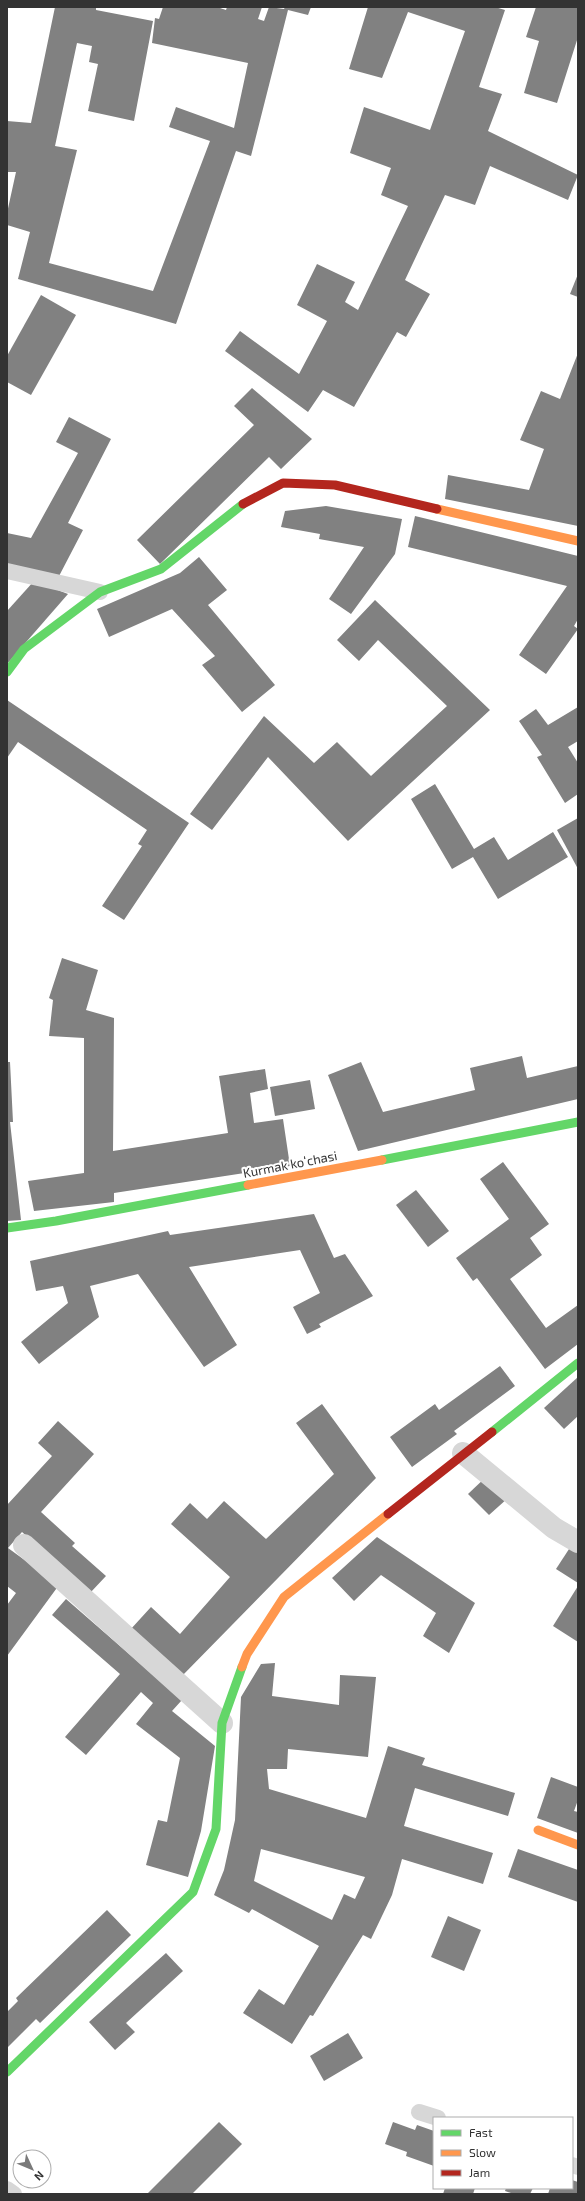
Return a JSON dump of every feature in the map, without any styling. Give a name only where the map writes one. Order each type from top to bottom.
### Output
[{"type":"street","points":[[7,672],[24,649],[100,592],[161,569],[242,505],[283,483],[334,485],[578,541]]},
{"type":"street","name":"Kurmak koʻchasi","points":[[7,1228],[64,1220],[578,1122]]},
{"type":"street","points":[[7,2072],[193,1892],[216,1829],[222,1723],[247,1654],[284,1597],[578,1363]]},
{"type":"street","points":[[463,1453],[554,1528],[578,1542]]},
{"type":"street","points":[[24,1545],[222,1723]]},
{"type":"street","points":[[538,1830],[578,1845]]},
{"type":"lane","points":[[7,571],[100,592]]},
{"type":"lane","points":[[420,2112],[435,2117]]},
{"type":"lane","points":[[7,2189],[14,2194]]},
{"type":"building","points":[[55,7],[96,7],[96,10],[153,21],[134,121],[88,111],[98,64],[89,62],[92,46],[77,43],[55,146],[77,150],[49,263],[153,291],[210,141],[169,127],[176,107],[234,128],[248,63],[152,43],[155,18],[159,19],[163,7],[217,7],[226,10],[227,7],[262,7],[258,19],[264,21],[269,7],[284,9],[285,7],[311,7],[308,15],[288,10],[251,156],[236,151],[176,324],[18,279],[30,232],[7,225],[7,213],[16,172],[7,172],[7,121],[31,123]]},
{"type":"building","points":[[368,7],[495,7],[505,10],[479,87],[502,94],[488,131],[578,175],[568,200],[490,166],[475,205],[445,195],[405,280],[430,294],[406,337],[397,332],[354,407],[323,390],[308,412],[225,351],[240,331],[299,374],[327,321],[297,305],[317,264],[355,282],[345,302],[358,310],[408,206],[381,195],[391,168],[350,153],[364,107],[430,130],[465,31],[408,12],[382,78],[349,69]]},
{"type":"building","points":[[536,7],[578,7],[578,37],[557,103],[524,93],[539,41],[526,37]]},
{"type":"building","points":[[578,274],[578,297],[570,294]]},
{"type":"building","points":[[41,295],[76,315],[31,395],[7,382],[7,356]]},
{"type":"building","points":[[578,353],[578,526],[445,499],[448,475],[529,490],[544,449],[520,440],[541,391],[560,399]]},
{"type":"building","points":[[252,388],[312,439],[281,469],[269,457],[160,564],[137,540],[254,425],[234,406]]},
{"type":"building","points":[[69,417],[111,439],[68,523],[83,530],[58,578],[7,566],[7,533],[31,538],[78,453],[56,442]]},
{"type":"building","points":[[326,506],[402,519],[395,554],[351,614],[329,599],[364,547],[319,539],[320,534],[281,527],[285,511]]},
{"type":"building","points":[[415,516],[578,556],[578,619],[574,626],[578,629],[546,674],[519,655],[567,586],[408,547]]},
{"type":"building","points":[[199,557],[227,590],[208,605],[275,685],[242,712],[202,665],[215,656],[172,609],[109,637],[97,609],[180,573]]},
{"type":"building","points":[[34,581],[68,594],[7,664],[7,611]]},
{"type":"building","points":[[375,600],[490,710],[348,841],[268,757],[212,830],[190,814],[264,716],[314,763],[337,742],[371,776],[447,706],[378,640],[359,661],[337,640]]},
{"type":"building","points":[[7,700],[189,823],[124,920],[102,906],[142,846],[138,844],[147,830],[18,742],[7,758]]},
{"type":"building","points":[[578,707],[578,741],[568,747],[578,763],[578,794],[565,803],[537,757],[542,755],[519,721],[536,709],[548,725]]},
{"type":"building","points":[[435,784],[474,849],[494,837],[508,860],[553,832],[568,857],[498,899],[473,857],[452,869],[411,799]]},
{"type":"building","points":[[578,818],[578,869],[557,830]]},
{"type":"building","points":[[62,958],[98,970],[86,1010],[114,1018],[113,1151],[228,1133],[219,1076],[265,1069],[268,1089],[250,1093],[254,1123],[283,1119],[290,1166],[114,1193],[114,1202],[34,1211],[28,1181],[84,1173],[84,1038],[49,1036],[53,1000],[49,998]]},
{"type":"building","points":[[522,1056],[527,1078],[578,1066],[578,1099],[358,1151],[328,1075],[361,1062],[383,1112],[475,1090],[470,1068]]},
{"type":"building","points":[[7,1062],[10,1062],[13,1122],[10,1122],[21,1220],[7,1221]]},
{"type":"building","points":[[310,1080],[315,1109],[275,1116],[270,1087]]},
{"type":"building","points":[[503,1162],[549,1224],[530,1238],[542,1255],[510,1279],[546,1328],[578,1305],[578,1344],[545,1369],[477,1278],[473,1281],[456,1258],[509,1219],[480,1179]]},
{"type":"building","points":[[416,1190],[449,1231],[428,1247],[396,1205]]},
{"type":"building","points":[[314,1214],[334,1258],[345,1254],[373,1296],[319,1324],[321,1327],[307,1334],[293,1307],[320,1293],[300,1250],[189,1267],[237,1345],[204,1367],[138,1274],[90,1286],[99,1317],[39,1364],[21,1342],[68,1303],[63,1286],[36,1291],[30,1261],[168,1231],[170,1235]]},
{"type":"building","points":[[500,1366],[515,1386],[454,1431],[457,1434],[412,1467],[390,1437],[435,1404],[439,1410]]},
{"type":"building","points":[[578,1377],[578,1416],[564,1429],[544,1408]]},
{"type":"building","points":[[322,1404],[376,1478],[181,1677],[130,1630],[151,1607],[180,1634],[230,1577],[171,1524],[190,1503],[207,1519],[224,1501],[266,1539],[334,1474],[296,1423]]},
{"type":"building","points":[[58,1421],[94,1454],[41,1512],[75,1543],[72,1546],[106,1576],[90,1593],[22,1532],[8,1548],[59,1585],[7,1656],[7,1605],[16,1593],[7,1586],[7,1505],[52,1456],[38,1443]]},
{"type":"building","points":[[487,1476],[508,1498],[489,1515],[468,1494]]},
{"type":"building","points":[[377,1537],[475,1603],[449,1653],[423,1636],[436,1613],[381,1575],[354,1601],[332,1578]]},
{"type":"building","points":[[571,1546],[578,1550],[578,1583],[556,1569]]},
{"type":"building","points":[[578,1586],[578,1642],[553,1626]]},
{"type":"building","points":[[66,1599],[182,1700],[172,1711],[215,1746],[201,1831],[188,1877],[146,1865],[158,1820],[167,1822],[180,1758],[136,1724],[153,1703],[141,1692],[86,1755],[65,1737],[120,1674],[52,1615]]},
{"type":"building","points":[[275,1663],[272,1696],[339,1705],[340,1675],[376,1677],[368,1757],[288,1749],[287,1769],[267,1769],[269,1789],[366,1818],[388,1746],[425,1758],[422,1765],[515,1793],[508,1816],[415,1788],[404,1826],[493,1853],[483,1884],[402,1859],[392,1895],[371,1939],[363,1935],[313,2016],[310,2015],[292,2044],[243,2013],[259,1989],[284,2005],[319,1946],[252,1909],[249,1913],[214,1895],[224,1870],[235,1820],[241,1697],[261,1664]],"holes":[[[261,1849],[365,1877],[355,1899],[344,1894],[332,1920],[254,1881]]]},
{"type":"building","points":[[551,1777],[578,1787],[578,1800],[574,1811],[578,1812],[578,1833],[537,1818]]},
{"type":"building","points":[[518,1849],[578,1870],[578,1902],[508,1877]]},
{"type":"building","points":[[107,1910],[131,1935],[40,2023],[36,2019],[7,2048],[7,2012],[18,2001],[16,1998]]},
{"type":"building","points":[[448,1916],[481,1930],[464,1971],[431,1957]]},
{"type":"building","points":[[166,1953],[183,1971],[126,2023],[135,2032],[115,2050],[89,2022]]},
{"type":"building","points":[[348,2033],[363,2058],[324,2081],[310,2056]]},
{"type":"building","points":[[219,2122],[242,2144],[192,2194],[147,2194]]},
{"type":"building","points":[[393,2122],[415,2130],[417,2125],[433,2131],[433,2166],[406,2156],[407,2152],[385,2144]]},
{"type":"building","points":[[573,2180],[578,2182],[578,2194],[548,2194],[550,2189],[573,2189]]},
{"type":"building","points":[[445,2189],[475,2189],[473,2194],[443,2194]]},
{"type":"building","points":[[506,2189],[532,2189],[530,2194],[514,2194],[505,2191]]},
{"type":"traffic: fast","points":[[7,672],[24,649],[100,592],[161,569],[243,504]]},
{"type":"traffic: fast","points":[[382,1160],[578,1122]]},
{"type":"traffic: fast","points":[[7,1228],[56,1221],[248,1185]]},
{"type":"traffic: fast","points":[[492,1432],[578,1363]]},
{"type":"traffic: fast","points":[[7,2072],[193,1892],[216,1829],[222,1723],[242,1667]]},
{"type":"traffic: slow","points":[[437,509],[578,541]]},
{"type":"traffic: slow","points":[[248,1185],[382,1160]]},
{"type":"traffic: slow","points":[[242,1667],[247,1654],[284,1597],[388,1514]]},
{"type":"traffic: slow","points":[[538,1830],[578,1845]]},
{"type":"traffic: jam","points":[[243,504],[283,483],[335,485],[437,509]]},
{"type":"traffic: jam","points":[[388,1514],[492,1432]]}]
